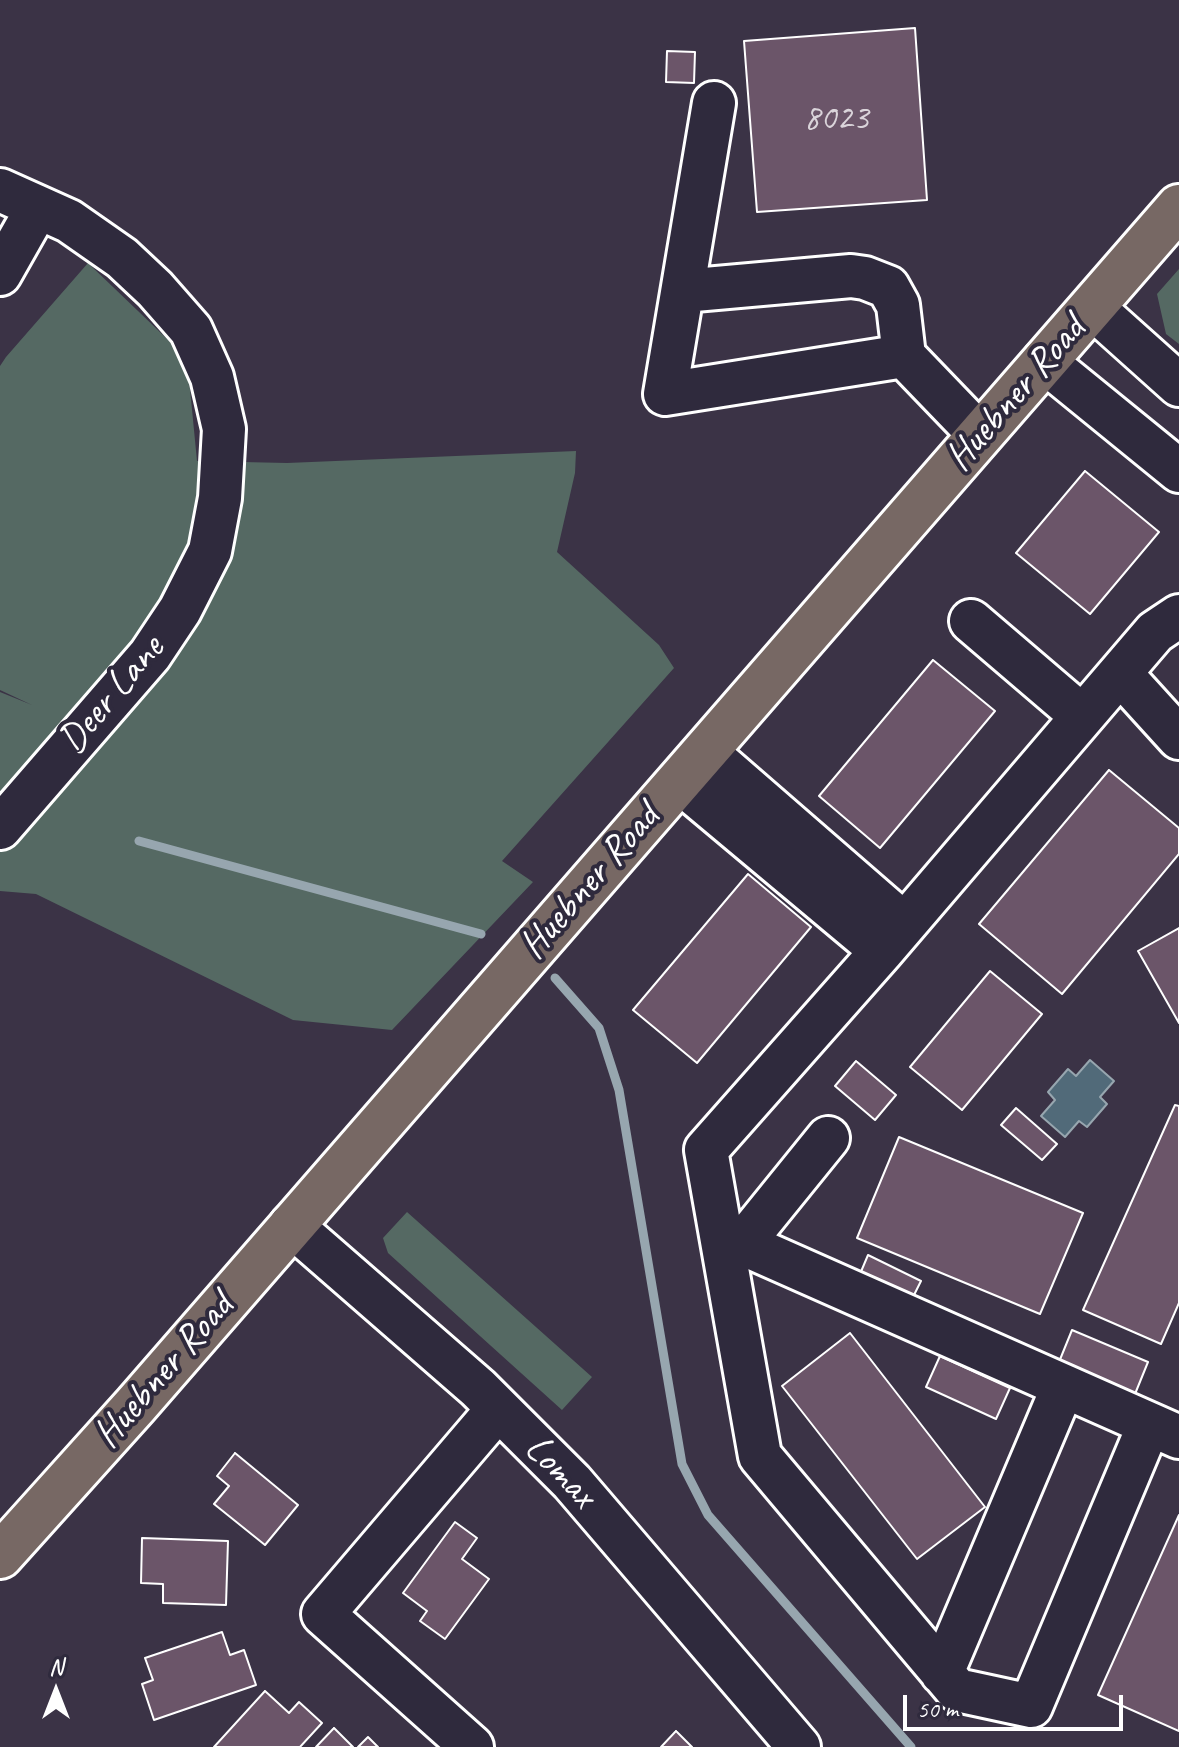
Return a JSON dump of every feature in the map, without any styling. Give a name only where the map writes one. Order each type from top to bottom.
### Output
[{"type":"main road","name":"Huebner Road","points":[[0,1556],[1179,207]]},
{"type":"street","points":[[714,103],[665,394],[904,356]]},
{"type":"street","name":"Deer Lane","points":[[0,190],[69,221],[122,258],[155,289],[191,330],[212,377],[224,429],[220,498],[210,551],[180,610],[150,655],[0,828]]},
{"type":"street","points":[[0,274],[38,207]]},
{"type":"street","points":[[683,291],[851,276],[888,287],[898,305],[904,356],[980,435]]},
{"type":"street","points":[[1092,307],[1179,385]]},
{"type":"street","points":[[1044,361],[1179,471]]},
{"type":"street","points":[[732,1239],[1164,1431],[1031,1706],[957,1690],[760,1456],[732,1239],[706,1150],[1155,632],[1179,616]]},
{"type":"street","points":[[971,621],[1082,716]]},
{"type":"street","points":[[1120,673],[1179,738]]},
{"type":"street","points":[[692,766],[893,937]]},
{"type":"street","points":[[732,1239],[828,1138]]},
{"type":"street","name":"Lomax","points":[[291,1225],[498,1409],[572,1482],[799,1747]]},
{"type":"street","points":[[942,1673],[1063,1387]]},
{"type":"street","points":[[472,1747],[323,1614],[498,1409]]},
{"type":"green space","points":[[88,263],[187,358],[197,461],[287,463],[576,451],[575,473],[557,552],[659,645],[674,668],[502,861],[533,882],[392,1030],[293,1020],[36,894],[0,891],[0,692],[32,705],[0,690],[0,366]]},
{"type":"green space","points":[[1179,269],[1179,344],[1166,334],[1157,294]]},
{"type":"green space","points":[[407,1212],[592,1377],[562,1410],[388,1253],[383,1238]]},
{"type":"water","points":[[1090,1060],[1114,1081],[1100,1097],[1107,1104],[1087,1127],[1079,1121],[1065,1137],[1041,1116],[1055,1100],[1048,1092],[1068,1069],[1076,1076]]},
{"type":"building","points":[[915,28],[927,200],[757,212],[744,41]]},
{"type":"building","points":[[667,51],[695,52],[694,83],[666,82]]},
{"type":"building","points":[[1085,471],[1159,532],[1090,614],[1016,553]]},
{"type":"building","points":[[933,660],[995,711],[880,848],[819,796]]},
{"type":"building","points":[[1109,770],[1179,828],[1179,854],[1062,994],[979,924]]},
{"type":"building","points":[[748,874],[811,927],[697,1063],[633,1010]]},
{"type":"building","points":[[1179,928],[1179,1023],[1138,951]]},
{"type":"building","points":[[990,971],[1042,1014],[962,1110],[910,1067]]},
{"type":"building","points":[[856,1061],[896,1095],[875,1120],[835,1086]]},
{"type":"building","points":[[1175,1105],[1179,1106],[1179,1303],[1161,1344],[1083,1310]]},
{"type":"building","points":[[1016,1108],[1057,1144],[1042,1160],[1001,1125]]},
{"type":"building","points":[[899,1137],[1083,1213],[1040,1314],[857,1238]]},
{"type":"building","points":[[868,1255],[921,1281],[912,1299],[860,1274]]},
{"type":"building","points":[[1072,1330],[1148,1362],[1135,1394],[1059,1362]]},
{"type":"building","points":[[850,1333],[985,1507],[917,1559],[782,1386]]},
{"type":"building","points":[[940,1356],[1010,1388],[996,1419],[926,1387]]},
{"type":"building","points":[[235,1453],[298,1505],[265,1545],[214,1504],[229,1486],[217,1476]]},
{"type":"building","points":[[1179,1515],[1179,1731],[1098,1695]]},
{"type":"building","points":[[455,1522],[477,1538],[462,1559],[489,1579],[445,1639],[420,1621],[427,1611],[403,1593]]},
{"type":"building","points":[[142,1538],[228,1541],[226,1605],[163,1603],[163,1584],[141,1583]]},
{"type":"building","points":[[222,1632],[230,1655],[244,1650],[256,1685],[154,1720],[142,1684],[153,1680],[145,1658]]},
{"type":"building","points":[[265,1691],[289,1713],[299,1702],[322,1723],[300,1747],[214,1747]]},
{"type":"building","points":[[334,1728],[353,1747],[316,1747]]},
{"type":"building","points":[[676,1731],[692,1747],[661,1747]]},
{"type":"building","points":[[368,1737],[378,1747],[358,1747]]},
{"type":"waterway","points":[[139,841],[481,934]]},
{"type":"waterway","points":[[555,978],[599,1028],[619,1090],[682,1464],[708,1515],[911,1747]]}]
